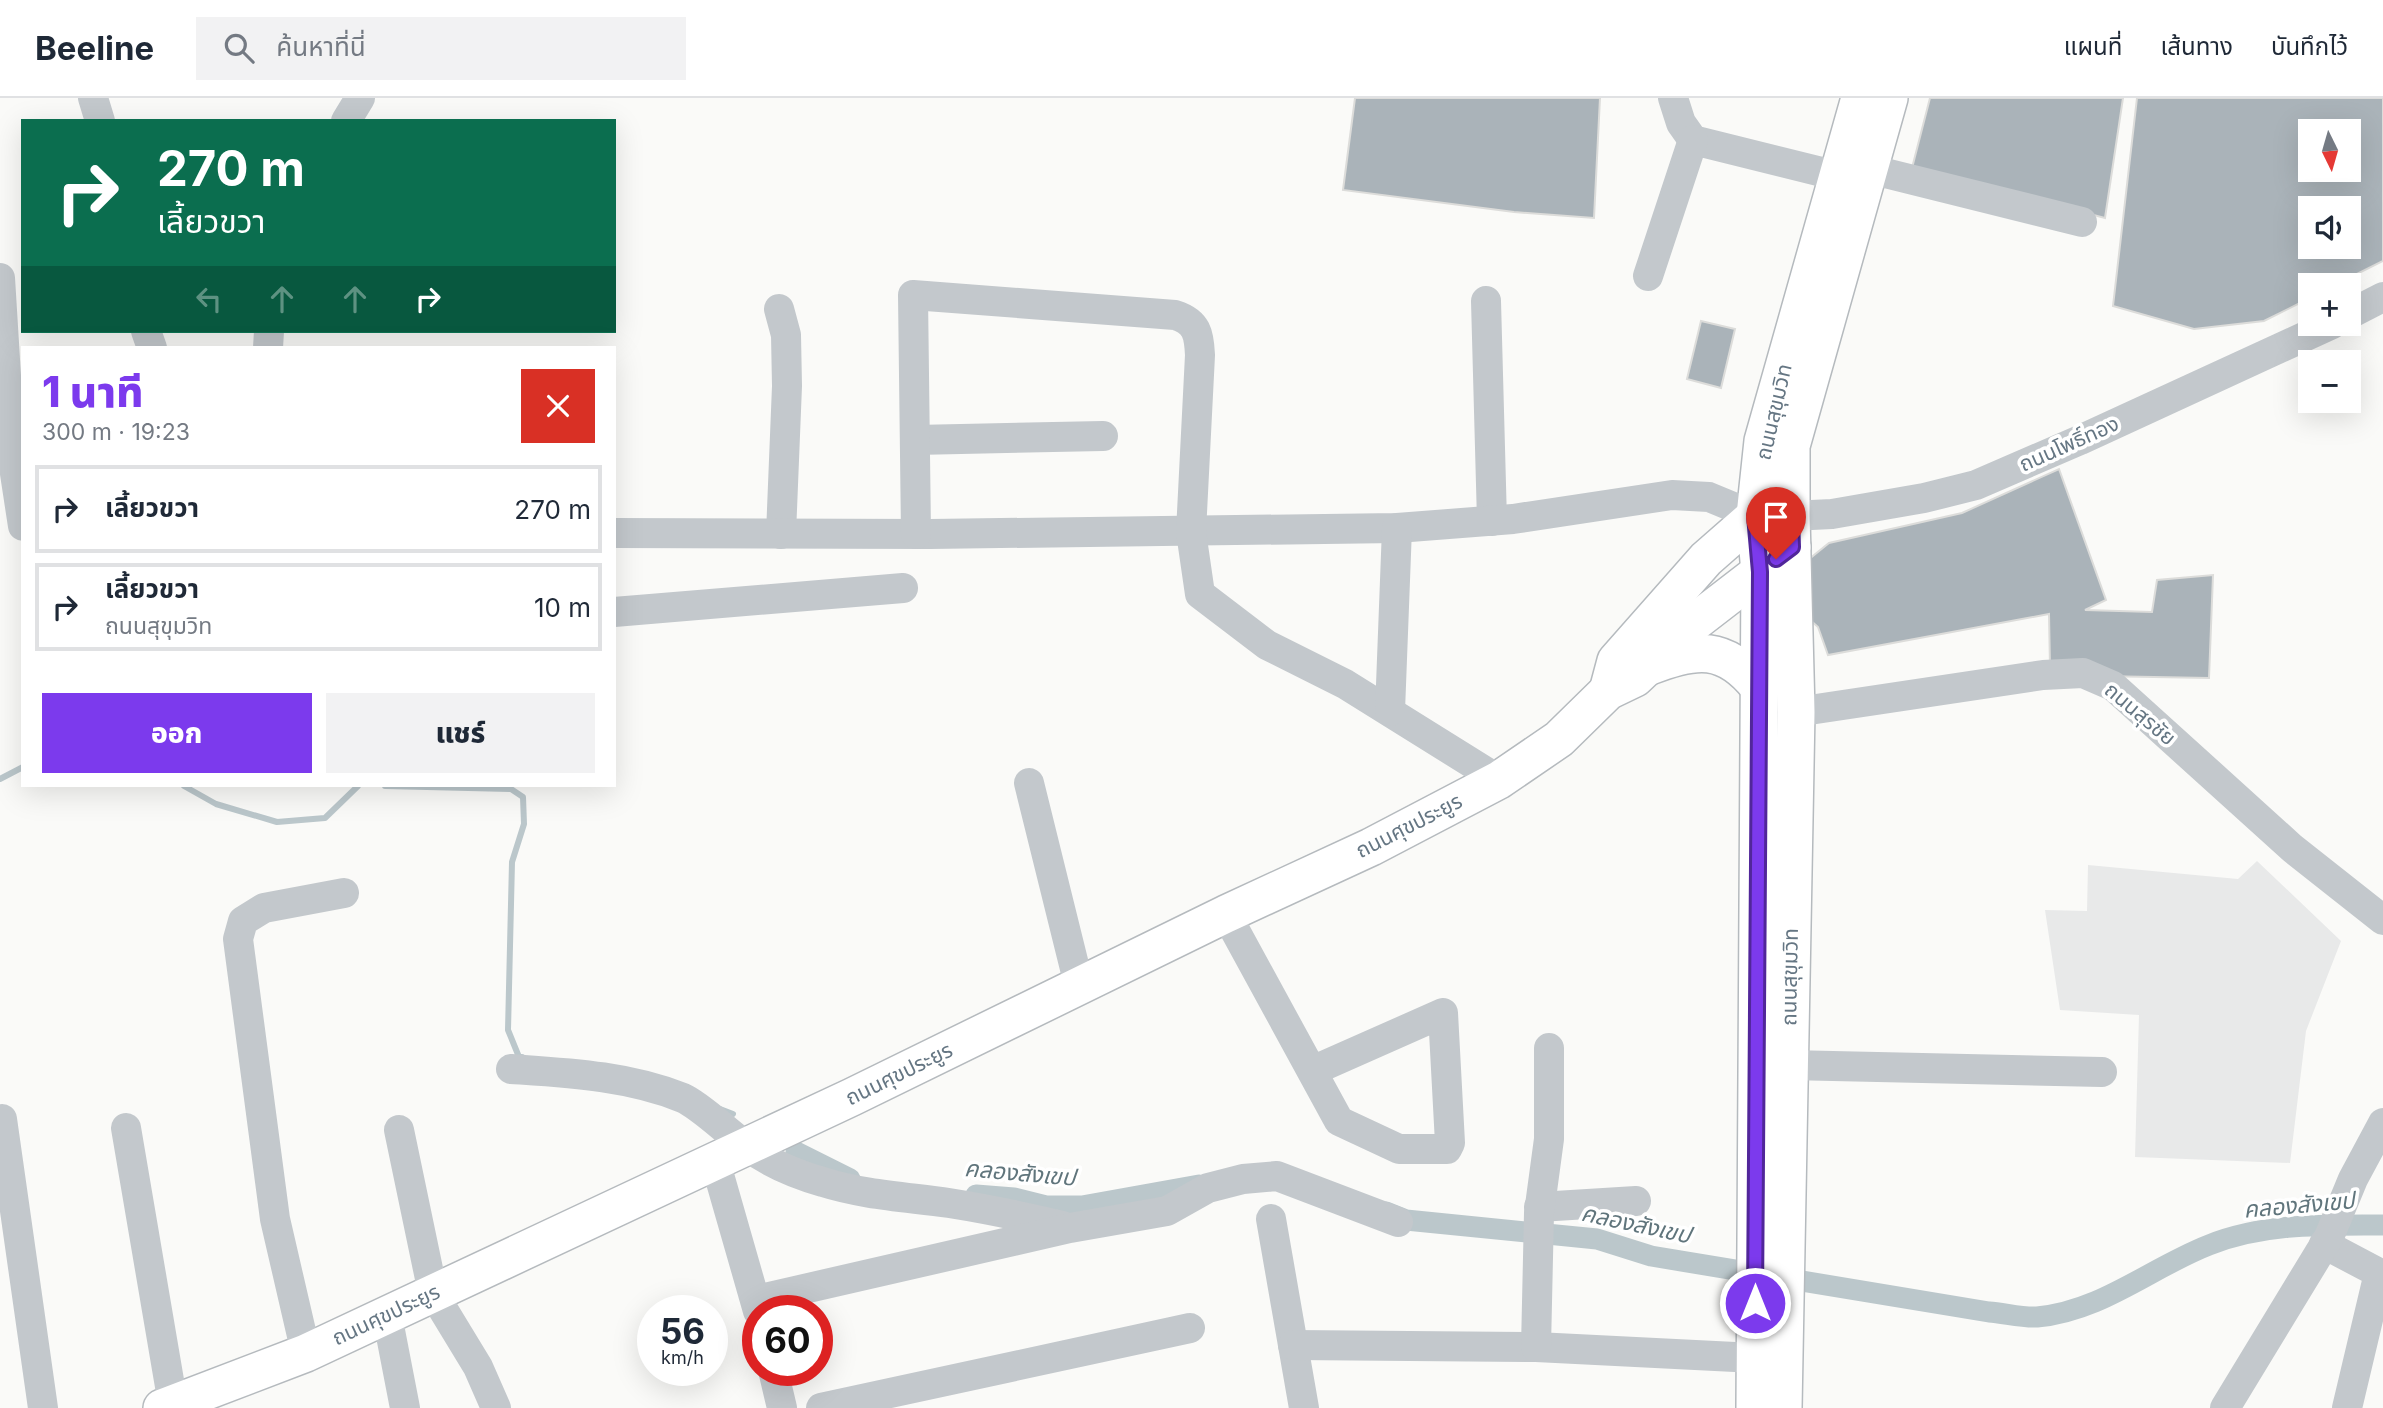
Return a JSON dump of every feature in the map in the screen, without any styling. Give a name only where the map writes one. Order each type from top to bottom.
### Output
[{"type":"main road","name":"ถนนสุขุมวิท","points":[[1771,1263],[1788,1065],[1796,712],[1779,526],[1791,446],[1854,172],[1860,98]]},
{"type":"main road","name":"ถนนสุขุมวิท","points":[[1854,172],[1889,98]]},
{"type":"main road","name":"ถนนศุขประยูร","points":[[167,1406],[306,1353],[731,1154],[1226,914],[1371,847],[1499,780],[1559,739],[1608,691],[1635,678],[1691,625],[1760,572],[1779,526]]},
{"type":"main road","name":"ถนนศุขประยูร","points":[[1608,691],[1616,661],[1706,559],[1779,526]]},
{"type":"main road","name":"ถนนสุขุมวิท","points":[[1760,572],[1758,686],[1770,1304],[1783,1408]]},
{"type":"main road","points":[[1649,666],[1687,654],[1718,656],[1739,665],[1758,686]]},
{"type":"main road","name":"ถนนสุขุมวิท","points":[[1755,1408],[1755,1358],[1770,1304]]},
{"type":"street","points":[[93,98],[99,119]]},
{"type":"street","points":[[347,119],[360,98]]},
{"type":"street","points":[[1672,98],[1681,123],[1693,140],[2082,222]]},
{"type":"street","points":[[1648,276],[1693,140]]},
{"type":"street","points":[[0,278],[5,439],[21,516]]},
{"type":"street","points":[[916,534],[913,295],[1175,315],[1189,319],[1199,335],[1200,355],[1191,532],[1200,594],[1267,645],[1345,684],[1499,780]]},
{"type":"street","points":[[2361,308],[2383,297]]},
{"type":"street","points":[[1486,301],[1492,521]]},
{"type":"street","points":[[779,309],[786,335],[787,386],[782,534]]},
{"type":"street","name":"ถนนโพธิ์ทอง","points":[[1779,526],[1924,498],[1976,485],[2306,336]]},
{"type":"street","points":[[915,440],[1103,436]]},
{"type":"street","points":[[616,533],[916,534],[1397,528],[1492,521],[1672,495],[1709,497],[1779,526]]},
{"type":"street","points":[[1390,711],[1397,528]]},
{"type":"street","points":[[0,532],[21,532]]},
{"type":"street","points":[[616,612],[903,588]]},
{"type":"street","name":"ถนนสุรชัย","points":[[1796,712],[2043,675],[2083,673],[2113,686],[2292,848],[2383,920]]},
{"type":"street","points":[[1029,783],[1079,985]]},
{"type":"street","points":[[306,1353],[275,1219],[238,939],[243,921],[264,908],[344,893]]},
{"type":"street","points":[[1226,914],[1339,1121],[1399,1149],[1447,1149],[1450,1143],[1443,1013],[1312,1071]]},
{"type":"street","points":[[1536,1347],[1539,1210],[1549,1139],[1549,1048]]},
{"type":"street","points":[[1788,1065],[2102,1072]]},
{"type":"street","points":[[511,1069],[586,1074],[685,1099],[731,1154],[755,1295]]},
{"type":"street","points":[[2,1119],[43,1408]]},
{"type":"street","points":[[2225,1408],[2306,1278],[2383,1123]]},
{"type":"street","points":[[126,1128],[167,1406]]},
{"type":"street","points":[[399,1130],[433,1293],[478,1367],[496,1408]]},
{"type":"street","points":[[731,1154],[825,1183],[894,1197],[999,1212],[1070,1228]]},
{"type":"street","points":[[798,1295],[1070,1228],[1167,1211],[1208,1188],[1243,1179],[1277,1176],[1398,1222]]},
{"type":"street","points":[[1539,1210],[1636,1201]]},
{"type":"street","points":[[1272,1219],[1304,1408]]},
{"type":"street","points":[[2326,1241],[2379,1273],[2347,1408]]},
{"type":"street","points":[[387,1315],[405,1408]]},
{"type":"street","points":[[821,1408],[1190,1328]]},
{"type":"street","points":[[1293,1345],[1536,1347],[1755,1358]]},
{"type":"street","points":[[777,1386],[782,1408]]},
{"type":"shaded area","points":[[2257,861],[2341,941],[2306,1031],[2290,1163],[2135,1157],[2139,1015],[2060,1010],[2045,910],[2087,911],[2088,865],[2238,879]]},
{"type":"building","points":[[1355,98],[1600,98],[1594,218],[1514,212],[1343,190]]},
{"type":"building","points":[[1930,98],[2123,98],[2105,218],[1912,168]]},
{"type":"building","points":[[2137,98],[2383,98],[2383,261],[2359,273],[2298,273],[2298,304],[2264,321],[2194,329],[2113,306]]},
{"type":"building","points":[[1701,321],[1735,329],[1721,388],[1687,379]]},
{"type":"building","points":[[2059,469],[2106,600],[2085,610],[2152,612],[2157,580],[2213,575],[2209,678],[2098,676],[2050,668],[2049,614],[1828,655],[1818,627],[1809,619],[1808,560],[1829,543],[1962,513]]},
{"type":"waterway","points":[[0,779],[21,768]]},
{"type":"waterway","points":[[186,787],[216,804],[277,822],[325,818],[357,787]]},
{"type":"waterway","points":[[427,787],[511,789],[523,797],[524,824],[512,862],[508,1030],[519,1057],[522,1057]]},
{"type":"waterway","points":[[720,1109],[733,1114]]},
{"type":"waterway","name":"คลองสังเขป","points":[[796,1152],[850,1179]]},
{"type":"waterway","name":"คลองสังเขป","points":[[976,1195],[1014,1198],[1046,1206],[1082,1206],[1199,1185]]},
{"type":"waterway","name":"คลองสังเขป","points":[[1386,1212],[1406,1220],[1597,1239],[1651,1256],[2031,1317],[2061,1313],[2104,1298],[2187,1254],[2230,1238],[2295,1227],[2383,1225]]},
{"type":"route","points":[[1755,1303],[1760,572],[1755,516],[1791,516],[1792,547],[1776,559]]}]
